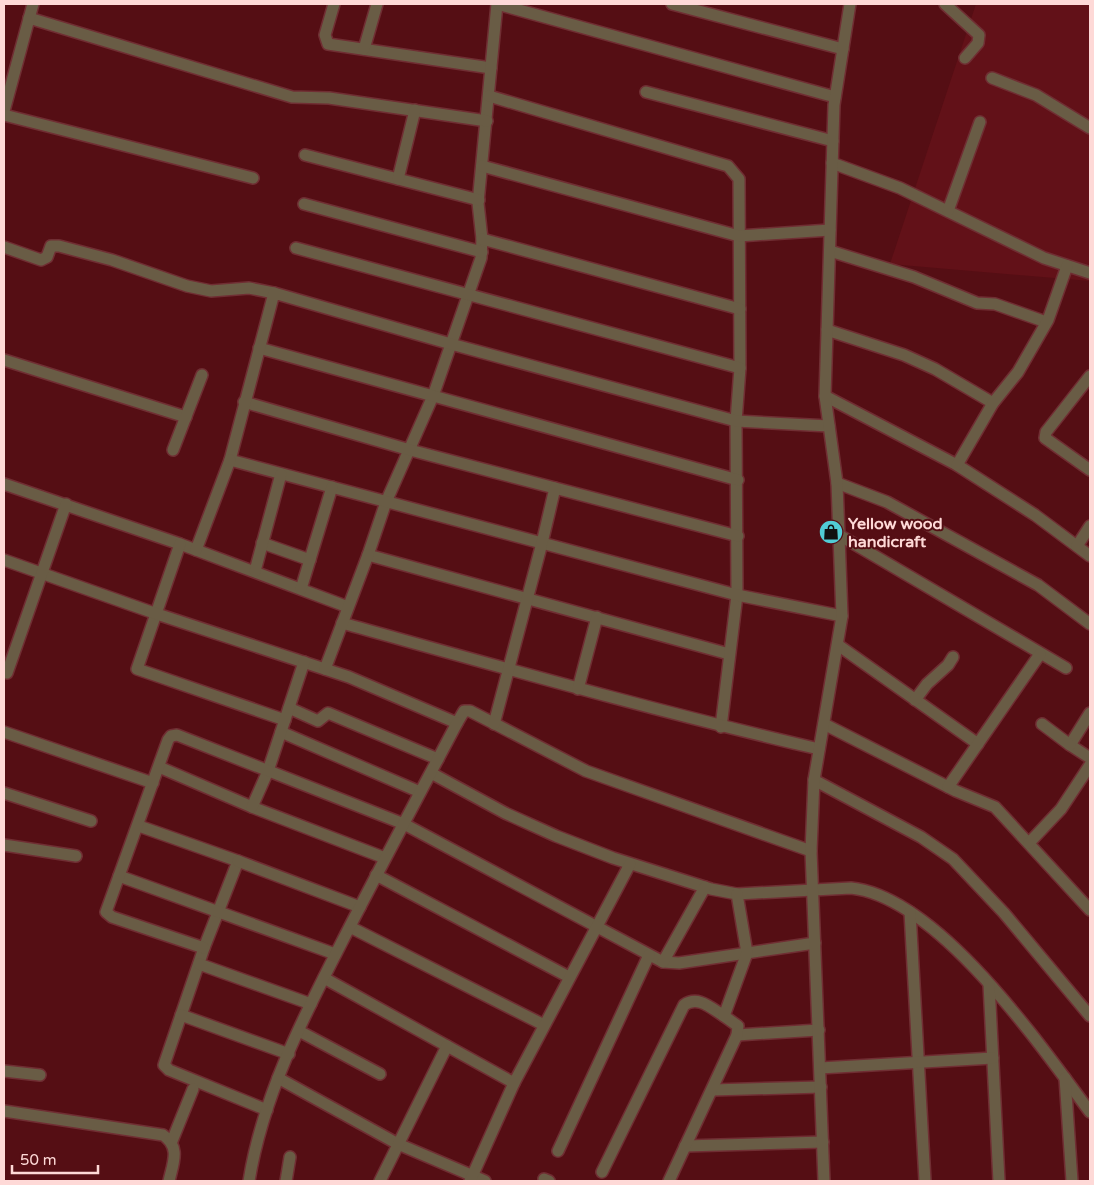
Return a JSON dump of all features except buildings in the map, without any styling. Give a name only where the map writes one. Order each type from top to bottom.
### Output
[{"type":"street","points":[[33,4],[4,113],[253,178]]},
{"type":"street","points":[[334,4],[324,35],[325,41],[328,44],[491,68]]},
{"type":"street","points":[[364,49],[377,4]]},
{"type":"street","points":[[325,669],[386,502],[434,396],[468,294],[476,278],[482,252],[478,200],[497,4],[836,97]]},
{"type":"street","points":[[672,4],[843,49]]},
{"type":"street","points":[[824,1181],[811,851],[814,780],[842,616],[836,483],[825,396],[833,141],[836,97],[850,4]]},
{"type":"street","points":[[945,4],[979,35],[978,43],[965,58]]},
{"type":"street","points":[[29,18],[286,96],[330,98],[487,121]]},
{"type":"street","points":[[992,78],[1036,95],[1090,128]]},
{"type":"street","points":[[646,92],[833,141]]},
{"type":"street","points":[[489,96],[728,166],[739,179],[740,368],[736,421],[738,595],[721,727]]},
{"type":"street","points":[[398,179],[415,110]]},
{"type":"street","points":[[948,212],[980,122]]},
{"type":"street","points":[[305,155],[478,200]]},
{"type":"street","points":[[832,163],[900,188],[1012,244],[1090,273]]},
{"type":"street","points":[[482,166],[739,236],[830,230]]},
{"type":"street","points":[[304,204],[482,252]]},
{"type":"street","points":[[482,239],[740,309]]},
{"type":"street","points":[[4,248],[41,260],[47,257],[51,246],[59,246],[112,260],[186,286],[211,291],[249,288],[274,293],[451,344],[736,421],[829,426]]},
{"type":"street","points":[[296,248],[740,368]]},
{"type":"street","points":[[830,251],[914,276],[976,303],[996,304],[1046,322]]},
{"type":"street","points":[[957,465],[993,403],[1018,372],[1050,316],[1067,266]]},
{"type":"street","points":[[196,550],[230,460],[274,293]]},
{"type":"street","points":[[827,330],[912,358],[935,369],[993,403]]},
{"type":"street","points":[[259,348],[738,480]]},
{"type":"street","points":[[4,360],[186,417]]},
{"type":"street","points":[[173,450],[202,376]]},
{"type":"street","points":[[1090,376],[1046,432],[1045,438],[1090,470]]},
{"type":"street","points":[[825,396],[957,465],[1035,515],[1090,556]]},
{"type":"street","points":[[244,402],[410,450],[738,536]]},
{"type":"street","points":[[230,460],[738,595],[842,616]]},
{"type":"street","points":[[255,571],[281,474]]},
{"type":"street","points":[[836,483],[887,502],[1038,585],[1090,624]]},
{"type":"street","points":[[4,484],[255,571],[348,608]]},
{"type":"street","points":[[301,589],[332,488]]},
{"type":"street","points":[[494,724],[555,488]]},
{"type":"street","points":[[7,673],[66,504]]},
{"type":"street","points":[[1077,546],[1090,526]]},
{"type":"street","points":[[838,535],[1066,668]]},
{"type":"street","points":[[262,543],[310,560]]},
{"type":"street","points":[[180,544],[157,614],[136,669],[285,720]]},
{"type":"street","points":[[368,555],[729,654]]},
{"type":"street","points":[[4,560],[157,614],[325,669],[457,724]]},
{"type":"street","points":[[578,689],[597,618]]},
{"type":"street","points":[[342,623],[578,689],[721,727],[819,750]]},
{"type":"street","points":[[838,646],[978,744]]},
{"type":"street","points":[[948,787],[1040,654]]},
{"type":"street","points":[[915,700],[932,678],[943,670],[953,657]]},
{"type":"street","points":[[252,807],[268,771],[304,662]]},
{"type":"street","points":[[289,708],[318,721],[328,713],[438,759]]},
{"type":"street","points":[[249,1181],[256,1145],[267,1110],[278,1078],[299,1031],[335,954],[464,711],[467,710],[586,771],[811,851]]},
{"type":"street","points":[[1070,745],[1090,713]]},
{"type":"street","points":[[824,724],[948,787],[995,807],[1090,910]]},
{"type":"street","points":[[1042,724],[1090,758]]},
{"type":"street","points":[[4,732],[153,783]]},
{"type":"street","points":[[281,732],[420,792]]},
{"type":"street","points":[[204,948],[108,915],[108,906],[168,740],[171,736],[177,735],[404,824],[595,928],[663,962],[679,963],[815,943]]},
{"type":"street","points":[[1029,843],[1061,809],[1090,765]]},
{"type":"street","points":[[158,767],[252,807],[385,858]]},
{"type":"street","points":[[430,773],[505,813],[556,836],[630,864],[705,887],[737,894],[813,888],[865,889],[885,897],[924,920],[949,942],[989,984],[1090,1112]]},
{"type":"street","points":[[814,780],[921,837],[953,859],[1004,913],[1090,1016]]},
{"type":"street","points":[[4,793],[91,821]]},
{"type":"street","points":[[138,826],[360,906]]},
{"type":"street","points":[[4,845],[76,856]]},
{"type":"street","points":[[238,861],[198,964],[165,1061],[166,1068],[267,1110]]},
{"type":"street","points":[[471,1178],[514,1083],[630,864]]},
{"type":"street","points":[[376,875],[569,977]]},
{"type":"street","points":[[119,876],[335,954]]},
{"type":"street","points":[[663,962],[705,887]]},
{"type":"street","points":[[724,1016],[747,953],[737,894]]},
{"type":"street","points":[[910,912],[925,1181]]},
{"type":"street","points":[[350,927],[544,1025]]},
{"type":"street","points":[[558,1151],[649,955]]},
{"type":"street","points":[[198,964],[312,1004]]},
{"type":"street","points":[[324,978],[514,1083]]},
{"type":"street","points":[[989,984],[999,1181]]},
{"type":"street","points":[[602,1172],[684,1004],[690,1000],[698,1000],[738,1026],[737,1035],[669,1181]]},
{"type":"street","points":[[181,1015],[289,1054]]},
{"type":"street","points":[[737,1035],[819,1030]]},
{"type":"street","points":[[299,1031],[380,1074]]},
{"type":"street","points":[[380,1181],[448,1046]]},
{"type":"street","points":[[820,1068],[993,1058]]},
{"type":"street","points":[[4,1071],[40,1075]]},
{"type":"street","points":[[278,1078],[398,1144],[471,1178],[485,1181]]},
{"type":"street","points":[[1065,1078],[1072,1181]]},
{"type":"street","points":[[712,1090],[821,1086]]},
{"type":"street","points":[[169,1181],[175,1151],[172,1141],[193,1089]]},
{"type":"street","points":[[4,1111],[163,1135],[172,1141]]},
{"type":"street","points":[[685,1146],[823,1142]]},
{"type":"street","points":[[286,1181],[290,1157]]},
{"type":"shaded area","points":[[976,4],[1090,4],[1090,281],[890,264]]},
{"type":"place","name":"Yellow wood handicraft","points":[[831,532]]}]
